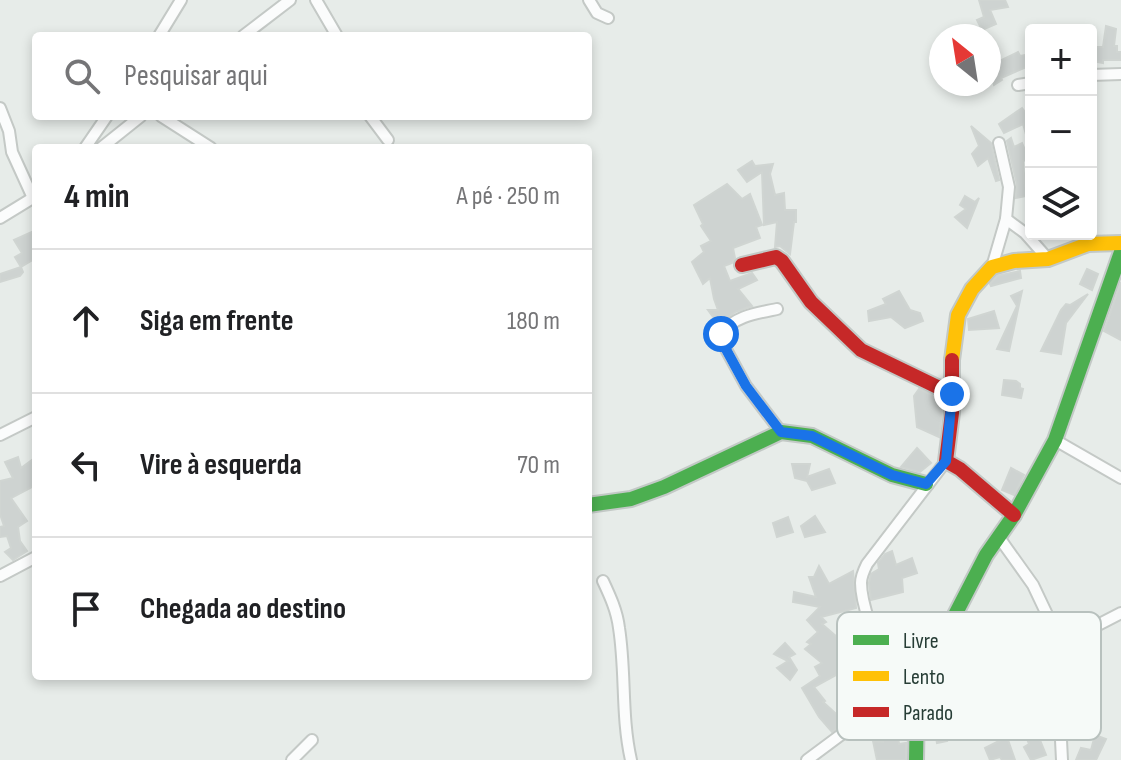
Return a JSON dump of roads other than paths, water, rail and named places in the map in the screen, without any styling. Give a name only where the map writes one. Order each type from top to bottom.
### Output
[{"type":"street","points":[[161,32],[181,0]]},
{"type":"street","points":[[248,32],[290,0]]},
{"type":"street","points":[[316,0],[335,32]]},
{"type":"street","points":[[589,0],[597,13],[608,18]]},
{"type":"street","points":[[1097,75],[1121,74]]},
{"type":"street","points":[[1018,85],[1025,84]]},
{"type":"street","points":[[0,108],[9,131],[12,152],[32,193]]},
{"type":"street","points":[[88,144],[104,120]]},
{"type":"street","points":[[106,144],[136,120]]},
{"type":"street","points":[[167,120],[205,144]]},
{"type":"street","points":[[373,120],[388,140]]},
{"type":"street","points":[[867,612],[861,584],[867,564],[946,461],[958,315],[972,289],[992,267],[1006,219],[1009,187],[999,143]]},
{"type":"street","points":[[0,218],[32,198]]},
{"type":"street","points":[[1006,219],[1025,233],[1048,259]]},
{"type":"street","points":[[992,267],[1014,261],[1048,259],[1088,244],[1121,243]]},
{"type":"street","points":[[958,612],[1055,440],[1121,252]]},
{"type":"street","points":[[742,265],[776,257],[811,302],[861,350],[952,394]]},
{"type":"street","points":[[777,309],[747,316],[726,327],[721,334],[722,342],[746,386],[781,432]]},
{"type":"street","points":[[0,435],[32,419]]},
{"type":"street","points":[[592,504],[631,499],[664,487],[781,432],[812,436],[892,475],[926,484]]},
{"type":"street","points":[[1055,440],[1121,478]]},
{"type":"street","points":[[946,461],[960,469],[1014,515]]},
{"type":"street","points":[[998,536],[1033,585],[1046,612]]},
{"type":"street","points":[[0,576],[32,559]]},
{"type":"street","points":[[603,581],[619,628],[624,718],[631,760]]},
{"type":"street","points":[[1101,623],[1121,613]]},
{"type":"street","points":[[807,760],[837,738]]},
{"type":"street","points":[[292,760],[312,740]]},
{"type":"street","points":[[916,740],[916,760]]},
{"type":"street","points":[[1061,740],[1062,760]]}]
